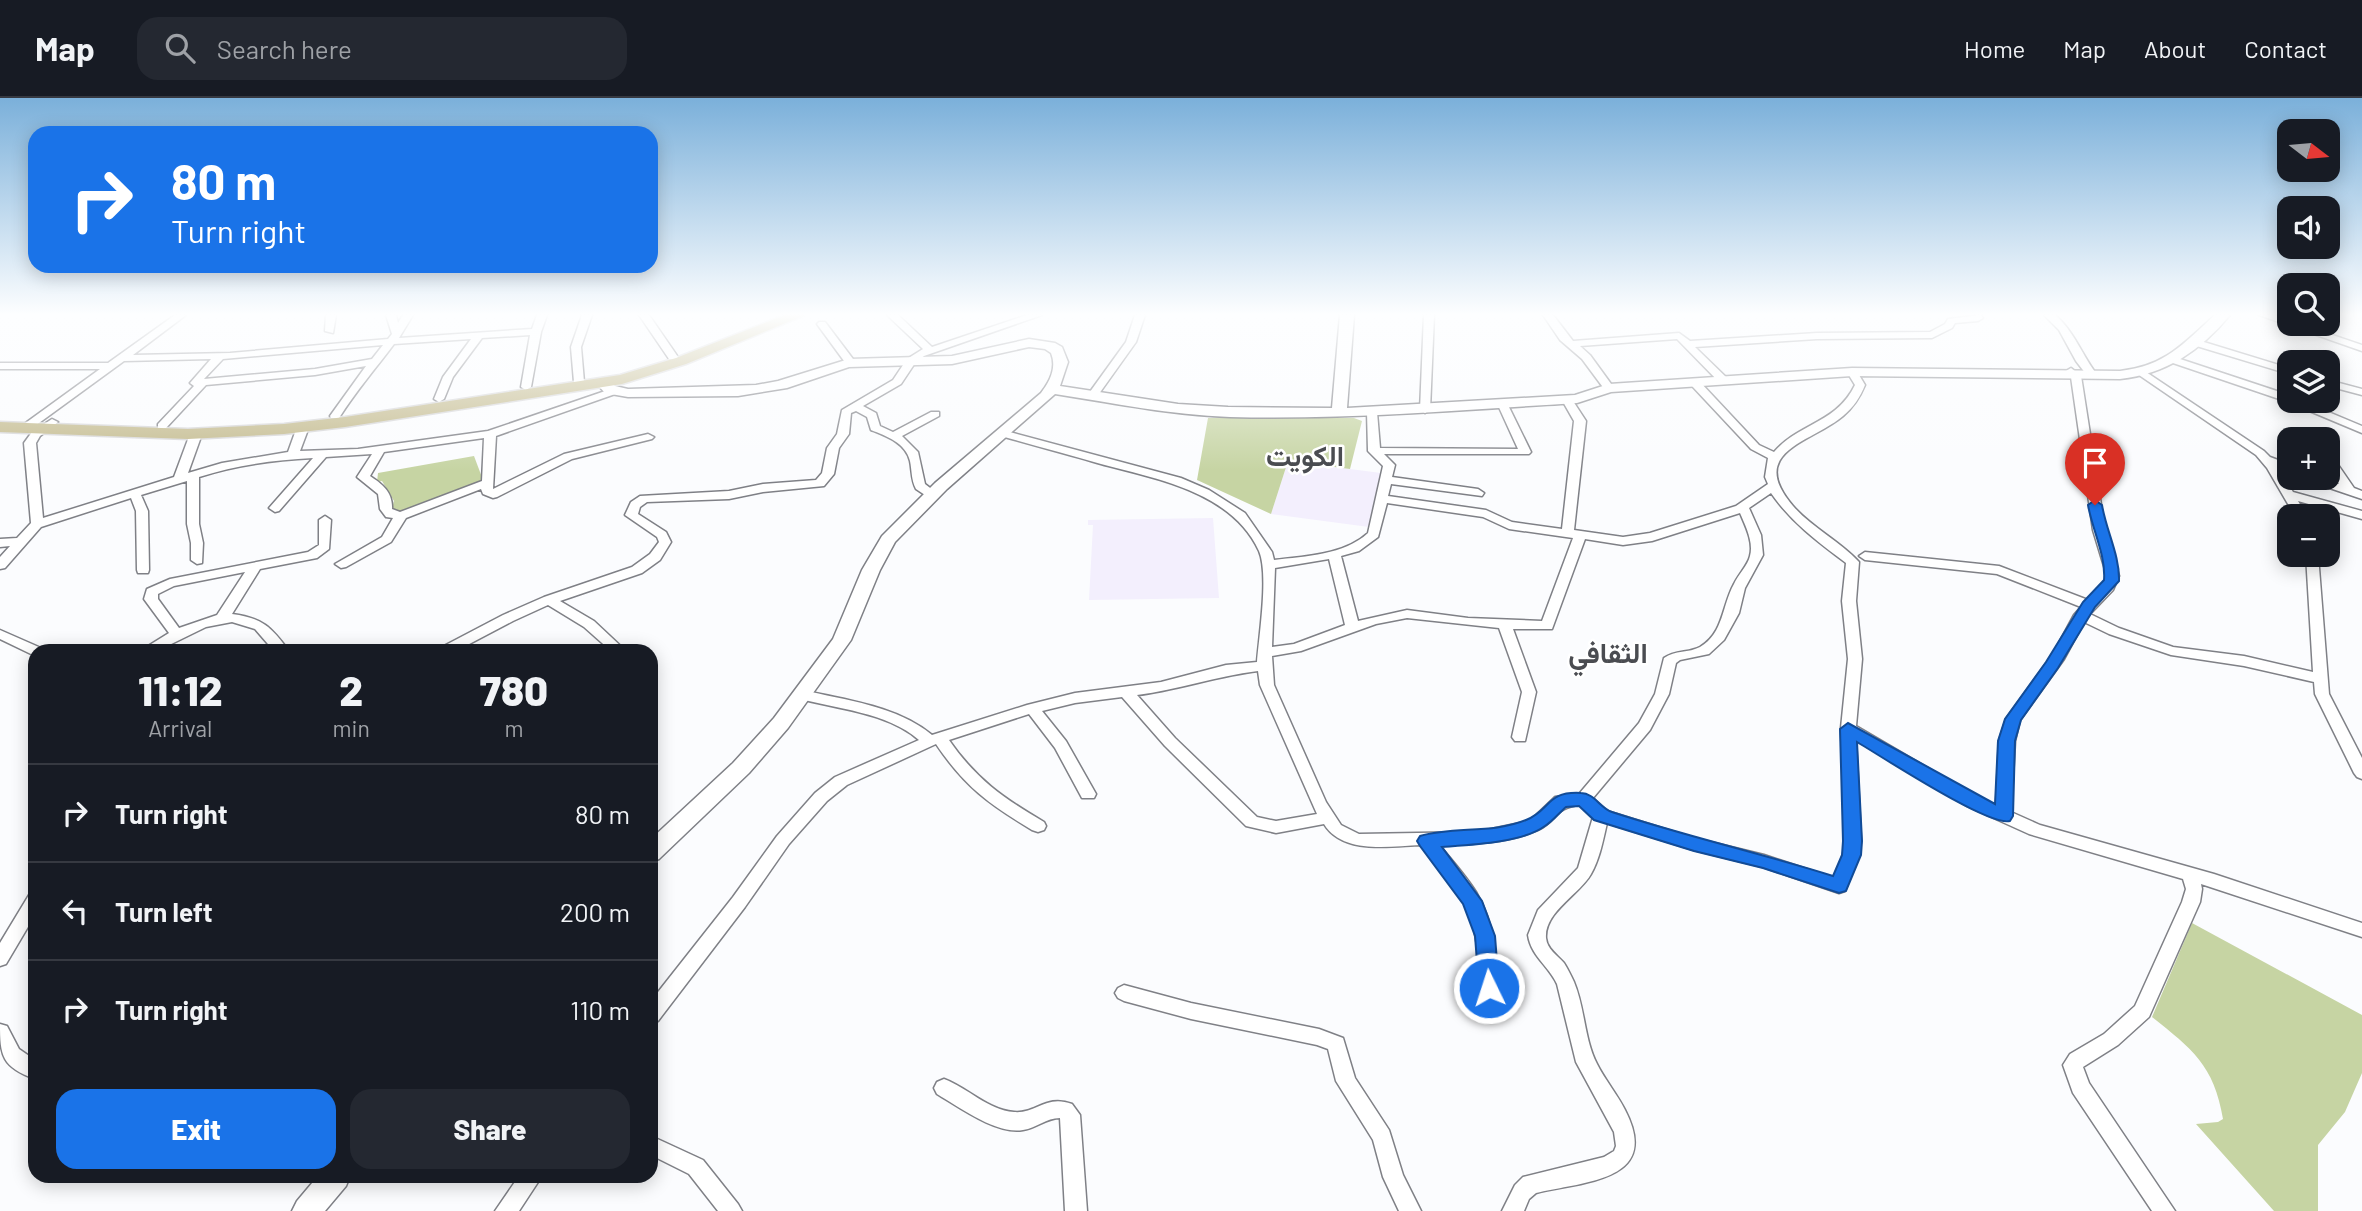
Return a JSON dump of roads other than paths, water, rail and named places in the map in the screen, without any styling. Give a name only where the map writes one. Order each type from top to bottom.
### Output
[{"type":"main road","points":[[0,427],[265,423],[335,416],[439,399],[579,382],[618,375],[643,367]]},
{"type":"main road","points":[[0,417],[38,425],[196,434],[303,427],[608,387],[664,367]]},
{"type":"street","points":[[37,524],[30,443],[38,425],[106,367]]},
{"type":"street","points":[[210,367],[195,383],[345,367]]},
{"type":"street","points":[[335,416],[345,399],[373,367]]},
{"type":"street","points":[[439,399],[455,367]]},
{"type":"street","points":[[526,387],[530,367]]},
{"type":"street","points":[[578,367],[579,382]]},
{"type":"street","points":[[0,565],[37,524],[186,476],[248,461],[380,449],[490,434],[527,423],[608,387],[659,393],[761,388],[790,383],[839,367]]},
{"type":"street","points":[[459,644],[549,600],[637,570],[655,557],[664,547],[664,538],[631,515],[635,505],[644,499],[729,495],[763,488],[820,483],[828,474],[832,448],[843,434],[844,415],[901,379],[908,367]]},
{"type":"street","points":[[658,846],[763,746],[802,695],[850,626],[882,549],[932,494],[1040,403],[1052,389],[1061,367]]},
{"type":"street","points":[[1093,396],[1113,367]]},
{"type":"street","points":[[1339,413],[1343,367]]},
{"type":"street","points":[[1425,410],[1427,367]]},
{"type":"street","points":[[1593,367],[1609,388]]},
{"type":"street","points":[[1711,367],[1724,381]]},
{"type":"street","points":[[2003,816],[2008,730],[2020,706],[2053,664],[2085,610],[2108,587],[2113,576],[2099,530],[2079,367]]},
{"type":"street","points":[[2082,374],[2137,367]]},
{"type":"street","points":[[1052,389],[1178,408],[1339,413],[1567,400],[1584,398],[1609,388],[1852,372],[2143,373],[2157,367]]},
{"type":"street","points":[[2194,367],[2277,395]]},
{"type":"street","points":[[1583,799],[1601,816],[1694,844],[1764,861],[1839,886],[1851,855],[1853,841],[1848,729],[1855,659],[1849,601],[1853,562],[1800,523],[1773,486],[1772,465],[1785,446],[1829,422],[1851,402],[1860,385],[1852,372]]},
{"type":"street","points":[[2143,373],[2231,431],[2267,460],[2295,504]]},
{"type":"street","points":[[162,426],[202,383]]},
{"type":"street","points":[[1696,384],[1755,447],[1775,457]]},
{"type":"street","points":[[2340,386],[2362,392]]},
{"type":"street","points":[[658,1004],[739,902],[783,839],[821,797],[841,781],[869,766],[935,740],[1032,708],[1075,698],[1171,685],[1264,659],[1352,626],[1387,616],[1407,614],[1547,626],[1574,534],[1580,421],[1567,400]]},
{"type":"street","points":[[1374,451],[1525,452],[1502,403]]},
{"type":"street","points":[[856,407],[872,415],[875,428],[894,436],[912,451],[920,486],[932,494]]},
{"type":"street","points":[[1269,565],[1352,549],[1370,540],[1378,525],[1389,466],[1374,451],[1372,412]]},
{"type":"street","points":[[2322,413],[2362,430]]},
{"type":"street","points":[[894,436],[935,415]]},
{"type":"street","points":[[293,455],[303,427]]},
{"type":"street","points":[[1002,433],[1128,466],[1205,493],[1241,516],[1259,539],[1269,565],[1264,659],[1270,695],[1297,749],[1326,818],[1343,835],[1357,840],[1427,841],[1487,837],[1529,827],[1539,822],[1561,801],[1583,799],[1645,726],[1662,694],[1669,662],[1676,656],[1704,651],[1720,637],[1732,613],[1738,588],[1757,555],[1755,536],[1743,507]]},
{"type":"street","points":[[196,434],[186,476],[197,543],[197,560]]},
{"type":"street","points":[[490,434],[487,491],[493,494],[562,458],[598,447],[648,437]]},
{"type":"street","points":[[380,449],[363,477],[380,488],[387,503],[387,513],[401,516],[487,483]]},
{"type":"street","points":[[275,508],[322,454]]},
{"type":"street","points":[[2267,460],[2277,462]]},
{"type":"street","points":[[2340,476],[2349,490]]},
{"type":"street","points":[[1387,480],[1478,493]]},
{"type":"street","points":[[1383,499],[1486,514],[1509,525],[1623,541],[1652,537],[1743,507],[1773,486]]},
{"type":"street","points":[[2340,487],[2362,495]]},
{"type":"street","points":[[135,494],[142,511],[143,570]]},
{"type":"street","points":[[2290,495],[2362,515]]},
{"type":"street","points":[[341,564],[387,539],[401,516]]},
{"type":"street","points":[[177,634],[150,599],[152,592],[170,583],[318,553],[325,546],[325,520]]},
{"type":"street","points":[[0,543],[22,542]]},
{"type":"street","points":[[1334,553],[1352,626]]},
{"type":"street","points":[[1865,556],[1999,570],[2085,610],[2114,631],[2171,650],[2319,678]]},
{"type":"street","points":[[221,620],[255,567]]},
{"type":"street","points":[[2313,567],[2319,678],[2325,704],[2362,773]]},
{"type":"street","points":[[549,600],[589,624],[611,644]]},
{"type":"street","points":[[159,644],[197,625],[235,619],[256,624],[277,644]]},
{"type":"street","points":[[1504,624],[1530,692],[1520,737]]},
{"type":"street","points":[[0,634],[28,647]]},
{"type":"street","points":[[1124,690],[1163,735],[1252,822],[1276,827],[1326,818]]},
{"type":"street","points":[[802,695],[870,711],[935,740],[978,789],[1038,826]]},
{"type":"street","points":[[1032,708],[1061,745],[1088,793]]},
{"type":"street","points":[[1848,729],[1951,790],[2003,816],[2059,838],[2190,875],[2362,930]]},
{"type":"street","points":[[2343,739],[2362,746]]},
{"type":"street","points":[[1513,1211],[1522,1192],[1530,1184],[1609,1166],[1620,1161],[1625,1154],[1621,1122],[1586,1063],[1563,978],[1541,951],[1537,938],[1539,924],[1585,870],[1601,816]]},
{"type":"street","points":[[1427,841],[1466,891],[1479,916],[1485,936],[1490,1007]]},
{"type":"street","points":[[2164,1211],[2086,1098],[2075,1076],[2073,1065],[2077,1058],[2091,1053],[2131,1023],[2142,1011],[2191,902],[2194,889],[2190,875]]},
{"type":"street","points":[[0,959],[28,912]]},
{"type":"street","points":[[1124,993],[1191,1011],[1319,1037],[1336,1044],[1346,1081],[1382,1137],[1393,1177],[1410,1211]]},
{"type":"street","points":[[0,1032],[12,1055],[28,1065]]},
{"type":"street","points":[[944,1088],[1009,1121],[1026,1120],[1046,1109],[1065,1110],[1070,1115],[1076,1211]]},
{"type":"street","points":[[658,1148],[695,1167],[731,1211]]},
{"type":"street","points":[[307,1211],[330,1183]]},
{"type":"street","points":[[506,1211],[527,1183]]},
{"type":"district","name":"الكويت","points":[[1305,456]]},
{"type":"district","name":"الثقافي","points":[[1608,653]]}]
